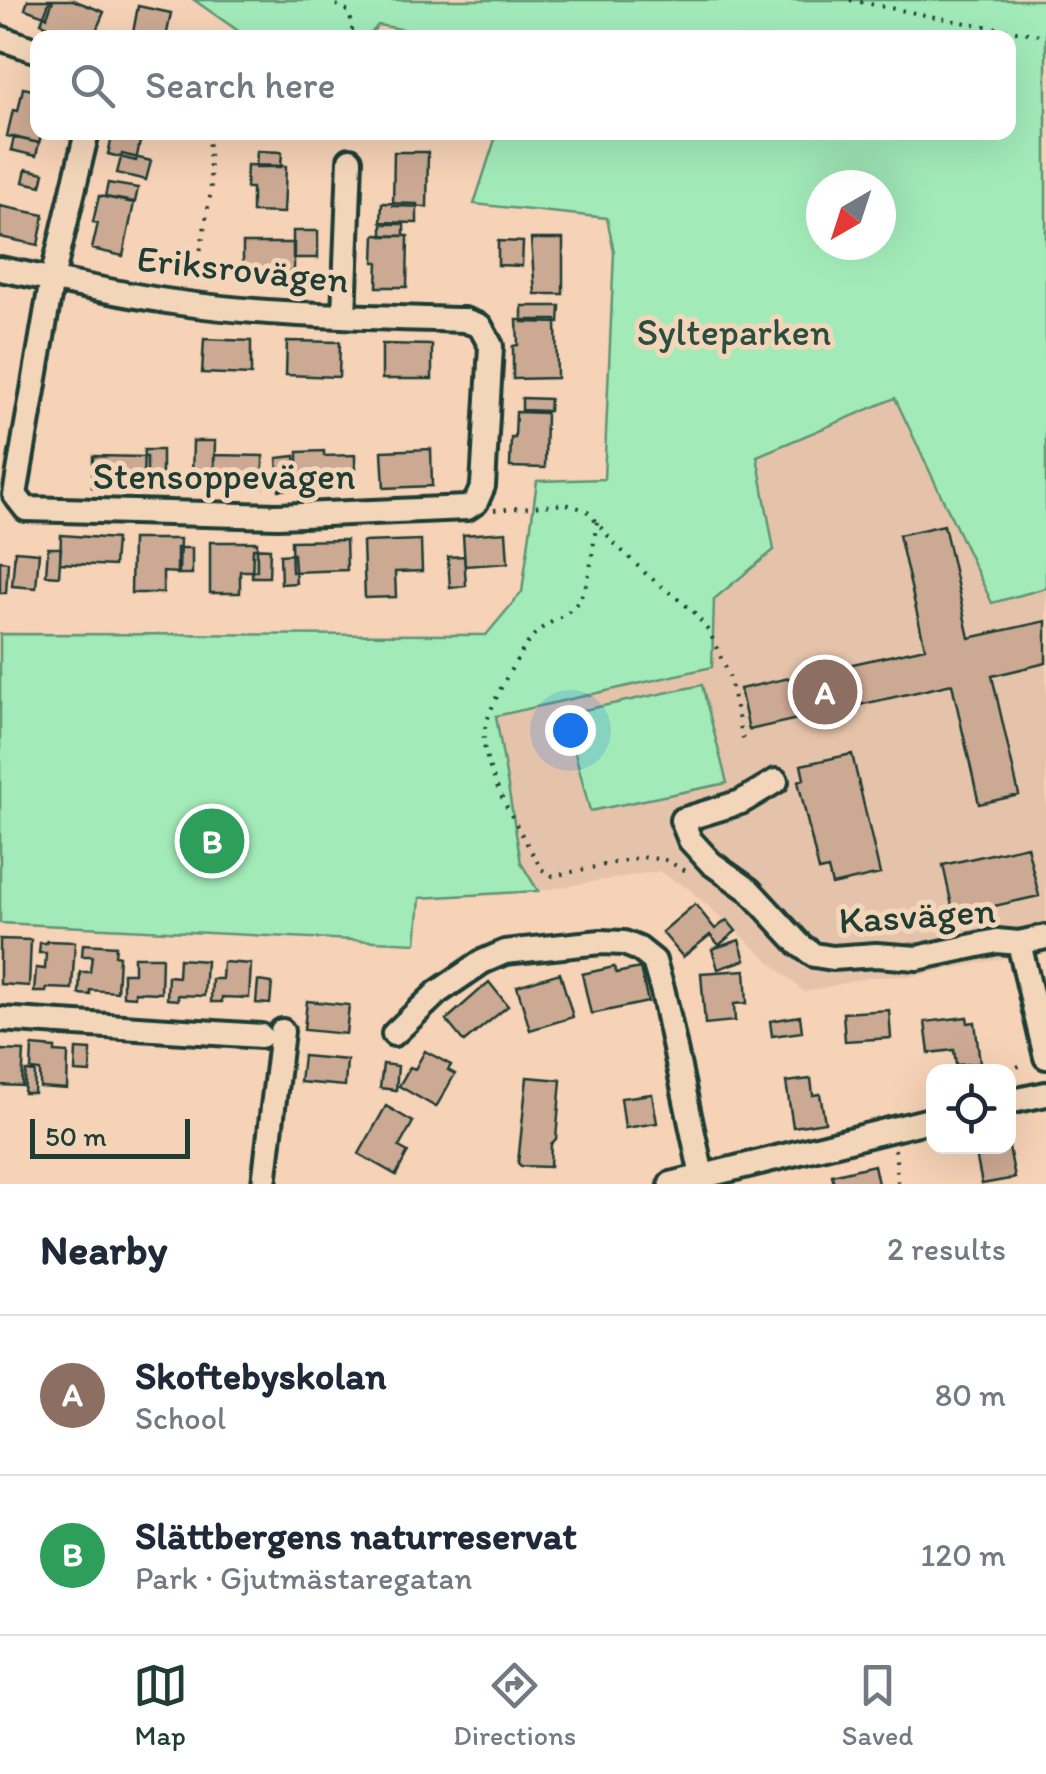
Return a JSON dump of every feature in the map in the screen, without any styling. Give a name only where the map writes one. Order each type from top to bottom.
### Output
[{"type":"street","points":[[0,38],[30,48]]},
{"type":"street","name":"Stensoppevägen","points":[[84,140],[52,279],[15,496],[26,509],[278,516],[467,508],[476,502]]},
{"type":"street","points":[[344,316],[350,160]]},
{"type":"street","name":"Eriksrovägen","points":[[0,269],[190,304],[276,313],[464,320],[480,326],[491,346],[483,486],[476,502]]},
{"type":"street","name":"Kasvägen","points":[[776,781],[741,802],[682,820],[690,840],[711,863],[749,890],[800,946],[814,955],[917,958],[1046,937]]},
{"type":"street","points":[[394,1034],[438,992],[482,962],[505,952],[600,942],[639,948],[654,961],[663,992],[702,1176]]},
{"type":"street","name":"Kasvägen","points":[[1020,943],[1046,1057]]},
{"type":"street","points":[[0,1020],[271,1034],[264,1184]]},
{"type":"street","points":[[1016,1100],[1046,1094]]},
{"type":"street","points":[[670,1184],[926,1121]]},
{"type":"path","points":[[327,0],[349,12],[352,30]]},
{"type":"path","points":[[850,0],[1010,30]]},
{"type":"path","points":[[1016,31],[1046,36]]},
{"type":"path","points":[[190,304],[211,191],[208,140]]},
{"type":"path","points":[[476,502],[494,510],[566,504],[586,510],[614,543],[693,611],[710,633],[729,676],[744,744]]},
{"type":"shaded area","points":[[895,398],[992,602],[1046,588],[1046,950],[914,976],[871,977],[804,992],[689,889],[658,871],[538,891],[521,863],[495,716],[711,668],[714,599],[774,550],[757,456]]},
{"type":"green space","name":"Sylteparken","points":[[194,0],[1046,0],[1046,588],[992,603],[895,398],[757,456],[774,550],[714,599],[712,667],[496,716],[521,863],[538,891],[420,898],[416,943],[0,923],[0,634],[486,635],[522,592],[537,481],[604,479],[614,252],[607,218],[474,204],[495,140],[1016,140],[1016,30],[407,30],[378,25],[374,30],[237,30]]},
{"type":"green space","points":[[702,685],[727,783],[590,811],[565,714]]},
{"type":"building","points":[[28,0],[53,0],[47,17],[25,9]]},
{"type":"building","points":[[50,0],[73,0],[104,12],[96,30],[58,30],[41,23]]},
{"type":"building","points":[[138,6],[171,13],[168,30],[134,30]]},
{"type":"building","points":[[23,88],[30,89],[30,140],[40,140],[39,143],[7,136],[13,110],[18,111]]},
{"type":"building","points":[[14,137],[39,143],[36,156],[11,150]]},
{"type":"building","points":[[111,140],[140,140],[136,161],[108,154]]},
{"type":"building","points":[[257,151],[282,152],[281,167],[256,167]]},
{"type":"building","points":[[394,152],[428,152],[427,207],[393,206]]},
{"type":"building","points":[[122,154],[151,161],[146,180],[117,173]]},
{"type":"building","points":[[247,165],[286,166],[284,213],[252,212],[252,188],[246,188]]},
{"type":"building","points":[[26,169],[44,173],[41,186],[23,182]]},
{"type":"building","points":[[108,183],[138,188],[135,202],[105,197]]},
{"type":"building","points":[[99,196],[134,203],[123,256],[92,249]]},
{"type":"building","points":[[382,203],[417,204],[417,223],[381,222]]},
{"type":"building","points":[[0,206],[44,215],[38,245],[0,237]]},
{"type":"building","points":[[382,224],[404,224],[404,236],[382,236]]},
{"type":"building","points":[[293,231],[318,231],[318,258],[293,258]]},
{"type":"building","points":[[375,235],[408,236],[407,287],[377,287]]},
{"type":"building","points":[[531,239],[563,239],[563,294],[535,294]]},
{"type":"building","points":[[498,241],[523,242],[522,266],[498,265]]},
{"type":"building","points":[[243,243],[294,243],[294,272],[243,272]]},
{"type":"building","points":[[522,306],[560,306],[559,323],[522,322]]},
{"type":"building","points":[[517,320],[556,320],[557,378],[513,379]]},
{"type":"building","points":[[204,339],[251,341],[251,375],[202,373]]},
{"type":"building","points":[[287,341],[340,342],[339,377],[286,375]]},
{"type":"building","points":[[382,344],[432,345],[432,379],[382,379]]},
{"type":"building","points":[[522,398],[550,399],[549,411],[522,410]]},
{"type":"building","points":[[516,412],[546,413],[545,468],[510,467]]},
{"type":"building","points":[[193,441],[215,441],[214,478],[192,478]]},
{"type":"building","points":[[431,449],[432,486],[384,488],[382,451]]},
{"type":"building","points":[[144,450],[162,450],[162,476],[143,476]]},
{"type":"building","points":[[324,451],[324,456],[355,455],[355,483],[321,483],[321,489],[298,489],[298,452]]},
{"type":"building","points":[[214,455],[263,456],[263,487],[214,487]]},
{"type":"building","points":[[93,456],[147,457],[147,489],[92,487]]},
{"type":"building","points":[[295,456],[297,489],[279,490],[277,458]]},
{"type":"building","points":[[944,525],[969,638],[1046,621],[1046,663],[992,676],[1019,795],[979,804],[952,684],[749,730],[740,689],[925,648],[899,535]]},
{"type":"building","points":[[506,532],[508,563],[465,566],[463,535]]},
{"type":"building","points":[[61,535],[116,539],[114,566],[60,563]]},
{"type":"building","points":[[132,539],[180,539],[179,573],[163,572],[163,593],[131,593]]},
{"type":"building","points":[[346,540],[347,570],[292,572],[291,541]]},
{"type":"building","points":[[421,540],[422,571],[395,572],[396,597],[365,598],[363,542]]},
{"type":"building","points":[[210,542],[257,542],[257,571],[240,571],[240,593],[210,593]]},
{"type":"building","points":[[48,548],[61,548],[59,576],[46,575]]},
{"type":"building","points":[[177,548],[192,548],[192,574],[177,574]]},
{"type":"building","points":[[253,548],[270,549],[269,577],[252,577]]},
{"type":"building","points":[[15,551],[39,553],[36,588],[12,586]]},
{"type":"building","points":[[294,554],[296,583],[281,584],[280,555]]},
{"type":"building","points":[[464,556],[466,586],[450,588],[448,557]]},
{"type":"building","points":[[0,561],[8,562],[6,593],[0,593]]},
{"type":"building","points":[[852,754],[880,874],[832,885],[828,869],[819,871],[798,781],[804,779],[801,765]]},
{"type":"building","points":[[1027,846],[1039,896],[954,915],[943,865]]},
{"type":"building","points":[[695,904],[715,929],[727,920],[736,931],[719,945],[710,935],[683,957],[662,932]]},
{"type":"building","points":[[0,939],[31,940],[29,986],[0,984]]},
{"type":"building","points":[[739,940],[745,960],[718,969],[712,949]]},
{"type":"building","points":[[75,942],[72,989],[34,992],[36,968],[45,969],[46,953],[39,953],[40,943]]},
{"type":"building","points":[[83,944],[116,946],[117,992],[90,990],[90,995],[79,994],[80,972],[90,972],[92,956],[82,956]]},
{"type":"building","points":[[134,957],[162,957],[161,993],[135,992],[135,997],[123,996],[123,973],[134,973]]},
{"type":"building","points":[[179,959],[206,961],[204,996],[178,995],[178,1000],[167,999],[168,976],[178,977]]},
{"type":"building","points":[[223,962],[251,964],[249,998],[222,997],[222,1002],[211,1002],[212,979],[222,979]]},
{"type":"building","points":[[614,967],[616,973],[640,968],[648,1002],[591,1014],[582,974]]},
{"type":"building","points":[[745,970],[747,1003],[734,1004],[735,1021],[705,1024],[701,973]]},
{"type":"building","points":[[560,973],[573,1017],[530,1030],[517,986]]},
{"type":"building","points":[[258,981],[272,983],[270,1004],[256,1003]]},
{"type":"building","points":[[489,982],[508,1006],[464,1042],[446,1020]]},
{"type":"building","points":[[307,1001],[349,1005],[346,1034],[304,1030]]},
{"type":"building","points":[[889,1010],[891,1038],[845,1041],[843,1013]]},
{"type":"building","points":[[800,1016],[802,1032],[772,1036],[770,1021]]},
{"type":"building","points":[[967,1017],[968,1023],[975,1022],[980,1063],[956,1064],[954,1050],[929,1053],[925,1022]]},
{"type":"building","points":[[32,1046],[68,1053],[67,1089],[40,1087],[40,1071],[31,1070]]},
{"type":"building","points":[[76,1049],[91,1050],[90,1073],[75,1072]]},
{"type":"building","points":[[0,1050],[24,1051],[22,1086],[0,1085]]},
{"type":"building","points":[[425,1051],[451,1065],[448,1070],[455,1074],[436,1107],[399,1086]]},
{"type":"building","points":[[303,1056],[347,1060],[345,1086],[300,1082]]},
{"type":"building","points":[[383,1064],[398,1066],[396,1090],[380,1088]]},
{"type":"building","points":[[26,1071],[35,1072],[34,1093],[24,1093]]},
{"type":"building","points":[[527,1077],[561,1080],[550,1167],[518,1163]]},
{"type":"building","points":[[811,1079],[813,1095],[820,1094],[825,1122],[793,1127],[786,1082]]},
{"type":"building","points":[[652,1094],[657,1123],[625,1128],[621,1098]]},
{"type":"building","points":[[386,1106],[413,1122],[399,1147],[408,1152],[396,1175],[359,1154]]},
{"type":"building","points":[[976,1154],[1010,1154],[1015,1178],[982,1184]]},
{"type":"building","points":[[874,1165],[878,1184],[834,1184],[832,1175]]},
{"type":"place","name":"Skoftebyskolan","points":[[825,692]]},
{"type":"place","name":"Slättbergens naturreservat","points":[[212,841]]}]
